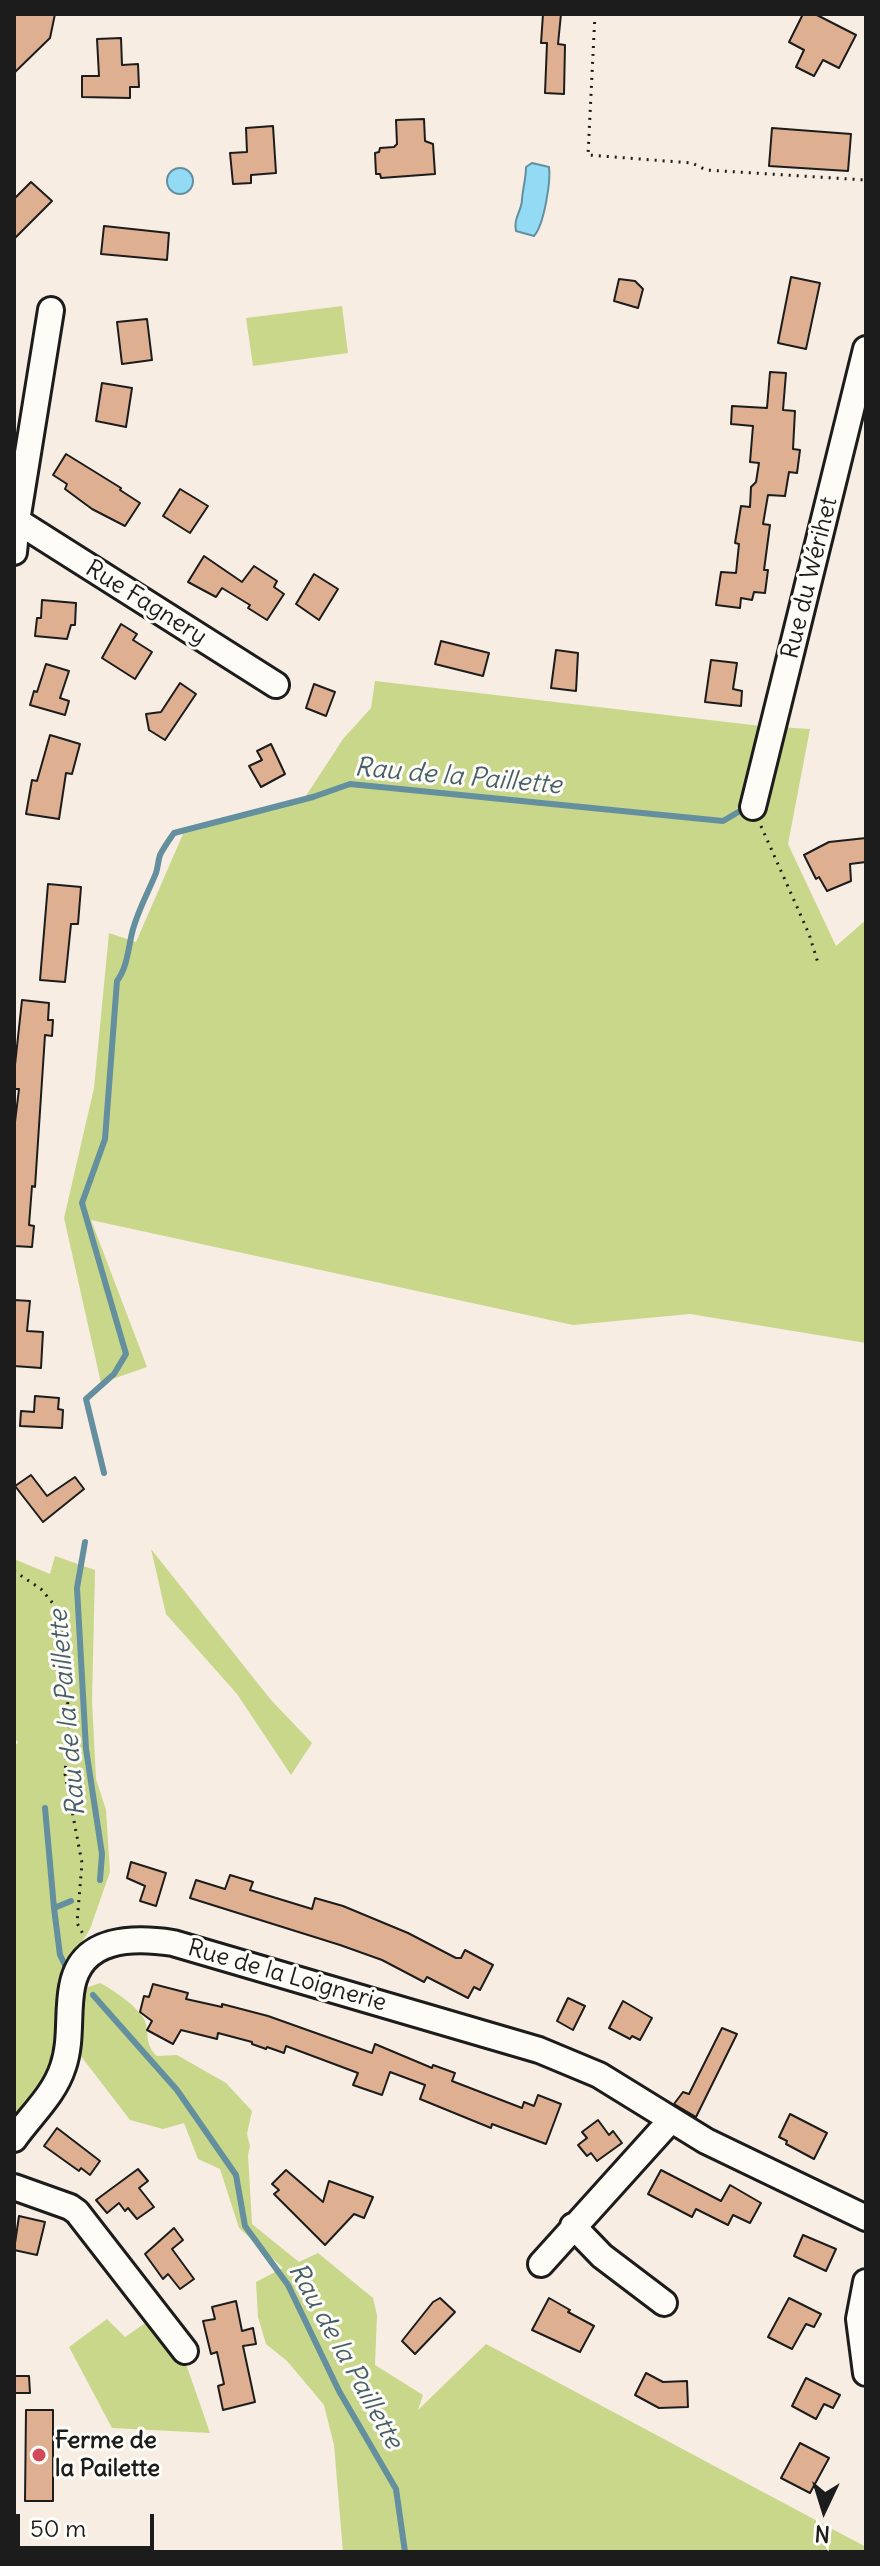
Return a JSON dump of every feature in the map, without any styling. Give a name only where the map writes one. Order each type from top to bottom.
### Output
[{"type":"street","points":[[14,552],[15,520],[51,310]]},
{"type":"street","name":"Rue du Wérihet","points":[[753,807],[866,349]]},
{"type":"street","name":"Rue Fagnery","points":[[15,520],[276,685]]},
{"type":"street","name":"Rue de la Loignerie","points":[[93,1951],[111,1942],[124,1940],[173,1943],[539,2050],[599,2075],[670,2121],[733,2155],[866,2218]]},
{"type":"street","points":[[14,2139],[53,2091],[63,2068],[68,2047],[72,1985],[80,1967],[93,1951]]},
{"type":"street","points":[[541,2264],[670,2121]]},
{"type":"street","points":[[14,2187],[77,2212],[185,2351]]},
{"type":"street","points":[[573,2226],[602,2256],[664,2303]]},
{"type":"street","points":[[866,2282],[859,2319],[866,2373]]},
{"type":"path","points":[[595,14],[588,155],[692,163],[706,170],[866,180]]},
{"type":"path","points":[[753,807],[809,934],[818,963]]},
{"type":"path","points":[[14,1571],[41,1589],[56,1607],[63,1636],[69,1722],[65,1774],[82,1863],[77,1923],[93,1951]]},
{"type":"green space","points":[[342,306],[348,353],[253,366],[246,318]]},
{"type":"green space","points":[[375,681],[810,729],[788,844],[836,946],[866,920],[866,1343],[690,1314],[573,1325],[91,1220],[147,1367],[101,1383],[64,1218],[94,1088],[109,933],[136,942],[183,834],[302,802],[343,739],[371,708]]},
{"type":"green space","points":[[151,1549],[271,1700],[312,1743],[291,1775],[237,1694],[166,1614]]},
{"type":"green space","points":[[55,1556],[95,1570],[92,1701],[96,1779],[106,1810],[110,1872],[90,1929],[70,1961],[59,2062],[14,2130],[14,1746],[18,1743],[14,1737],[14,1559],[50,1574]]},
{"type":"green space","points":[[100,1983],[138,2010],[145,2021],[149,2044],[157,2056],[177,2055],[226,2083],[252,2111],[247,2134],[252,2224],[299,2262],[318,2253],[373,2298],[377,2315],[375,2365],[423,2395],[418,2410],[486,2344],[866,2547],[866,2552],[343,2552],[334,2445],[324,2405],[287,2361],[266,2344],[258,2317],[256,2282],[283,2268],[239,2228],[220,2169],[198,2159],[184,2123],[163,2129],[130,2120],[77,2051],[86,1988]]},
{"type":"green space","points":[[107,2319],[125,2337],[151,2319],[184,2358],[210,2433],[112,2428],[69,2347]]},
{"type":"water","points":[[532,163],[549,167],[544,213],[534,236],[516,231],[515,226],[522,203],[526,167]]},
{"type":"water","points":[[180,168],[189,172],[193,181],[189,190],[180,194],[171,190],[167,181],[171,172]]},
{"type":"building","points":[[14,14],[55,14],[50,38],[14,73]]},
{"type":"building","points":[[543,14],[561,14],[558,44],[565,45],[564,94],[545,93],[547,43],[541,43]]},
{"type":"building","points":[[803,14],[815,14],[856,35],[839,68],[823,60],[814,76],[796,67],[804,50],[789,42]]},
{"type":"building","points":[[121,38],[122,65],[138,64],[139,87],[130,87],[130,98],[82,97],[82,76],[99,76],[97,39]]},
{"type":"building","points":[[424,119],[425,141],[433,144],[435,174],[381,178],[380,174],[376,174],[375,153],[380,148],[397,144],[396,120]]},
{"type":"building","points":[[273,126],[276,173],[251,175],[251,183],[233,184],[230,153],[247,152],[246,128]]},
{"type":"building","points":[[772,128],[851,134],[848,171],[769,166]]},
{"type":"building","points":[[31,182],[52,201],[14,239],[14,199]]},
{"type":"building","points":[[104,226],[169,233],[167,260],[101,254]]},
{"type":"building","points":[[791,277],[820,283],[806,349],[778,343]]},
{"type":"building","points":[[619,279],[635,281],[643,289],[638,308],[614,301]]},
{"type":"building","points":[[147,319],[152,360],[122,364],[117,322]]},
{"type":"building","points":[[770,372],[786,373],[783,410],[795,411],[793,449],[800,450],[797,473],[789,472],[785,496],[768,495],[763,524],[770,525],[764,570],[768,570],[765,593],[754,592],[752,600],[741,598],[740,608],[716,605],[721,572],[736,573],[739,544],[735,543],[741,506],[750,507],[751,487],[756,482],[759,463],[750,462],[753,426],[731,424],[732,406],[767,408]]},
{"type":"building","points":[[102,383],[132,388],[126,427],[96,421]]},
{"type":"building","points":[[66,454],[140,503],[125,526],[92,509],[65,489],[67,484],[53,475]]},
{"type":"building","points":[[180,489],[208,506],[190,533],[163,516]]},
{"type":"building","points":[[204,556],[242,582],[254,566],[277,581],[274,587],[284,594],[267,620],[222,588],[216,597],[188,582]]},
{"type":"building","points":[[314,574],[338,589],[319,620],[296,604]]},
{"type":"building","points":[[42,600],[76,603],[75,625],[71,625],[67,639],[35,636],[37,618],[41,618]]},
{"type":"building","points":[[121,624],[137,634],[133,640],[152,652],[135,679],[102,658]]},
{"type":"building","points":[[441,641],[489,653],[483,676],[435,664]]},
{"type":"building","points":[[556,650],[578,653],[576,691],[551,688]]},
{"type":"building","points":[[711,660],[737,663],[733,689],[742,691],[741,706],[705,702]]},
{"type":"building","points":[[46,664],[69,671],[60,698],[69,701],[65,715],[30,705]]},
{"type":"building","points":[[180,683],[196,694],[165,740],[149,730],[146,714],[161,712]]},
{"type":"building","points":[[314,684],[335,692],[326,716],[306,708]]},
{"type":"building","points":[[50,735],[80,744],[72,774],[66,773],[59,819],[26,814],[32,780],[37,781]]},
{"type":"building","points":[[271,744],[285,774],[261,787],[249,766],[262,760],[257,751]]},
{"type":"building","points":[[866,838],[866,862],[850,864],[851,881],[827,891],[819,877],[816,879],[804,855],[829,842]]},
{"type":"building","points":[[48,884],[81,887],[78,924],[71,924],[65,982],[40,980]]},
{"type":"building","points":[[22,1000],[49,1003],[48,1020],[53,1020],[52,1036],[45,1035],[35,1187],[32,1186],[29,1225],[34,1226],[32,1247],[14,1246],[14,1130],[19,1089],[14,1089],[14,1074]]},
{"type":"building","points":[[14,1300],[30,1301],[27,1331],[43,1332],[41,1368],[14,1366]]},
{"type":"building","points":[[35,1396],[59,1398],[58,1409],[63,1410],[62,1428],[20,1426],[21,1411],[34,1412]]},
{"type":"building","points":[[31,1475],[47,1496],[75,1477],[84,1489],[43,1522],[15,1486]]},
{"type":"building","points":[[131,1862],[166,1873],[156,1906],[140,1901],[145,1886],[127,1878]]},
{"type":"building","points":[[230,1875],[253,1882],[250,1890],[312,1909],[315,1898],[343,1906],[408,1933],[456,1958],[461,1958],[465,1950],[493,1965],[480,1990],[474,1987],[468,1998],[427,1977],[424,1982],[382,1960],[190,1898],[196,1880],[225,1889]]},
{"type":"building","points":[[153,1984],[188,1993],[186,1999],[222,2007],[222,2004],[268,2016],[372,2053],[375,2044],[432,2068],[433,2065],[455,2073],[452,2081],[522,2108],[524,2102],[534,2106],[538,2095],[561,2104],[546,2144],[492,2124],[491,2128],[420,2099],[425,2085],[390,2072],[382,2095],[353,2085],[358,2073],[286,2046],[284,2053],[218,2033],[217,2039],[181,2030],[173,2044],[147,2030],[152,2021],[140,2012],[144,1996],[149,1997]]},
{"type":"building","points":[[568,1998],[585,2006],[573,2030],[557,2021]]},
{"type":"building","points":[[623,2001],[652,2018],[640,2040],[632,2036],[630,2039],[609,2028]]},
{"type":"building","points":[[722,2028],[737,2034],[696,2117],[674,2104],[683,2092],[689,2094]]},
{"type":"building","points":[[790,2114],[827,2133],[814,2159],[779,2137]]},
{"type":"building","points":[[598,2120],[609,2135],[613,2131],[622,2143],[597,2161],[591,2153],[587,2156],[578,2145],[587,2138],[582,2132]]},
{"type":"building","points":[[57,2128],[100,2161],[90,2175],[81,2168],[79,2171],[44,2146]]},
{"type":"building","points":[[138,2169],[148,2181],[139,2188],[154,2207],[137,2219],[119,2203],[107,2213],[96,2200]]},
{"type":"building","points":[[286,2170],[323,2202],[329,2181],[373,2197],[364,2218],[354,2214],[325,2245],[274,2194],[279,2190],[272,2184]]},
{"type":"building","points":[[661,2170],[721,2201],[730,2185],[761,2203],[750,2223],[733,2215],[728,2225],[696,2209],[692,2217],[648,2194]]},
{"type":"building","points":[[19,2216],[45,2222],[37,2255],[14,2250]]},
{"type":"building","points":[[174,2228],[183,2240],[172,2249],[194,2279],[180,2289],[168,2274],[163,2279],[145,2254]]},
{"type":"building","points":[[803,2235],[836,2249],[826,2271],[794,2256]]},
{"type":"building","points":[[440,2298],[455,2312],[415,2354],[402,2341],[433,2302]]},
{"type":"building","points":[[549,2298],[594,2326],[580,2352],[532,2330]]},
{"type":"building","points":[[789,2298],[821,2314],[814,2327],[806,2324],[792,2349],[768,2337]]},
{"type":"building","points":[[236,2301],[242,2331],[253,2328],[256,2344],[243,2346],[255,2402],[223,2410],[218,2386],[224,2384],[217,2352],[211,2354],[203,2321],[215,2319],[212,2307]]},
{"type":"building","points":[[646,2373],[663,2382],[687,2381],[688,2407],[659,2408],[635,2395]]},
{"type":"building","points":[[14,2376],[29,2376],[30,2393],[14,2393]]},
{"type":"building","points":[[806,2378],[840,2395],[833,2408],[824,2404],[816,2419],[792,2406]]},
{"type":"building","name":"Ferme de la Pailette","points":[[26,2410],[53,2410],[53,2501],[25,2501]]},
{"type":"building","points":[[800,2443],[829,2458],[810,2493],[781,2478]]},
{"type":"waterway","name":"Rau de la Paillette","points":[[104,1473],[86,1399],[114,1374],[126,1354],[82,1203],[105,1139],[117,981],[125,965],[134,925],[156,873],[160,855],[174,833],[313,797],[350,784],[723,821],[747,807]]},
{"type":"waterway","name":"Rau de la Paillette","points":[[85,1542],[77,1588],[86,1749],[102,1854],[100,1880]]},
{"type":"waterway","name":"Rau de la Paillette","points":[[45,1808],[54,1908],[60,1955],[65,1965]]},
{"type":"waterway","name":"Rau de la Paillette","points":[[54,1908],[71,1901]]},
{"type":"waterway","name":"Rau de la Paillette","points":[[93,1995],[177,2090],[236,2175],[245,2226],[288,2285],[339,2391],[396,2489],[405,2552]]},
{"type":"place","name":"Ferme de la Pailette","points":[[39,2455]]}]
